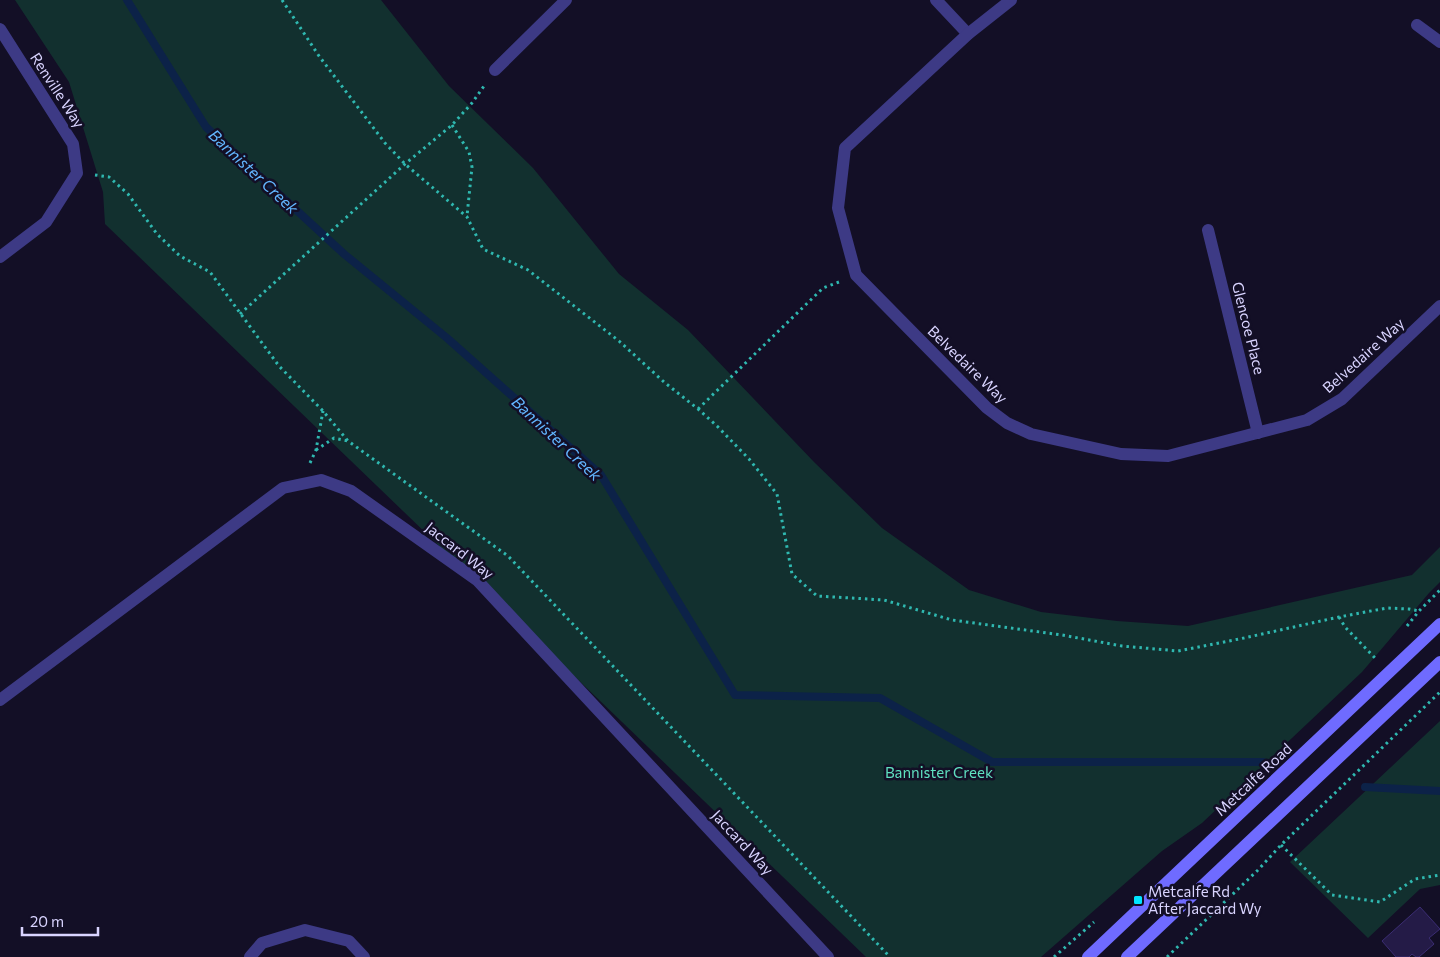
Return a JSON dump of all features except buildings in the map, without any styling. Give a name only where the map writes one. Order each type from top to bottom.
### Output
[{"type":"main road","name":"Metcalfe Road","points":[[1088,957],[1440,624]]},
{"type":"main road","points":[[1127,957],[1440,662]]},
{"type":"street","points":[[495,70],[566,0]]},
{"type":"street","points":[[936,0],[968,34]]},
{"type":"street","name":"Belvedaire Way","points":[[1011,0],[968,34],[845,148],[838,208],[856,275],[986,408],[1007,423],[1031,434],[1120,454],[1168,456],[1307,420],[1342,399],[1440,306]]},
{"type":"street","points":[[1417,25],[1440,42]]},
{"type":"street","name":"Renville Way","points":[[0,29],[74,144],[77,173]]},
{"type":"street","points":[[0,257],[46,222],[77,173]]},
{"type":"street","name":"Glencoe Place","points":[[1208,230],[1258,433]]},
{"type":"street","name":"Jaccard Way","points":[[0,700],[283,488],[321,480],[351,491],[477,580],[828,957]]},
{"type":"street","points":[[250,957],[262,943],[305,930],[349,941],[364,957]]},
{"type":"path","points":[[282,0],[319,56],[385,143],[405,164],[468,217],[483,249],[528,270],[619,341],[717,426],[749,459],[777,494],[792,574],[817,596],[884,600],[952,620],[1062,635],[1122,646],[1178,651],[1387,608],[1419,611],[1440,590]]},
{"type":"path","points":[[240,314],[405,164],[452,125],[472,103],[495,70]]},
{"type":"path","points":[[452,125],[469,152],[472,167],[468,217]]},
{"type":"path","points":[[77,173],[110,177],[128,194],[157,234],[180,256],[210,272],[279,366],[324,411],[348,441],[508,556],[890,957]]},
{"type":"path","points":[[698,409],[823,288],[856,275]]},
{"type":"path","points":[[302,484],[316,450],[324,411]]},
{"type":"path","points":[[316,450],[334,438],[348,441]]},
{"type":"path","points":[[1339,617],[1345,627],[1379,661]]},
{"type":"path","points":[[1167,957],[1258,870],[1281,844],[1440,692]]},
{"type":"path","points":[[1281,844],[1332,895],[1380,902],[1414,879],[1440,875]]},
{"type":"green space","name":"Bannister Creek","points":[[15,0],[381,0],[449,86],[533,168],[619,274],[688,330],[814,462],[882,528],[969,590],[1041,612],[1117,621],[1188,626],[1412,575],[1440,547],[1440,582],[1362,672],[1202,823],[1162,851],[1041,957],[866,957],[105,224],[103,192],[69,82]]},
{"type":"green space","points":[[1440,721],[1440,885],[1420,889],[1368,938],[1290,862]]},
{"type":"waterway","name":"Bannister Creek","points":[[127,0],[206,127],[344,254],[447,338],[601,475],[735,695],[880,698],[992,762],[1263,762]]},
{"type":"waterway","name":"Bannister Creek","points":[[1365,787],[1440,791]]},
{"type":"place","name":"Metcalfe Rd After Jaccard Wy","points":[[1138,900]]}]
